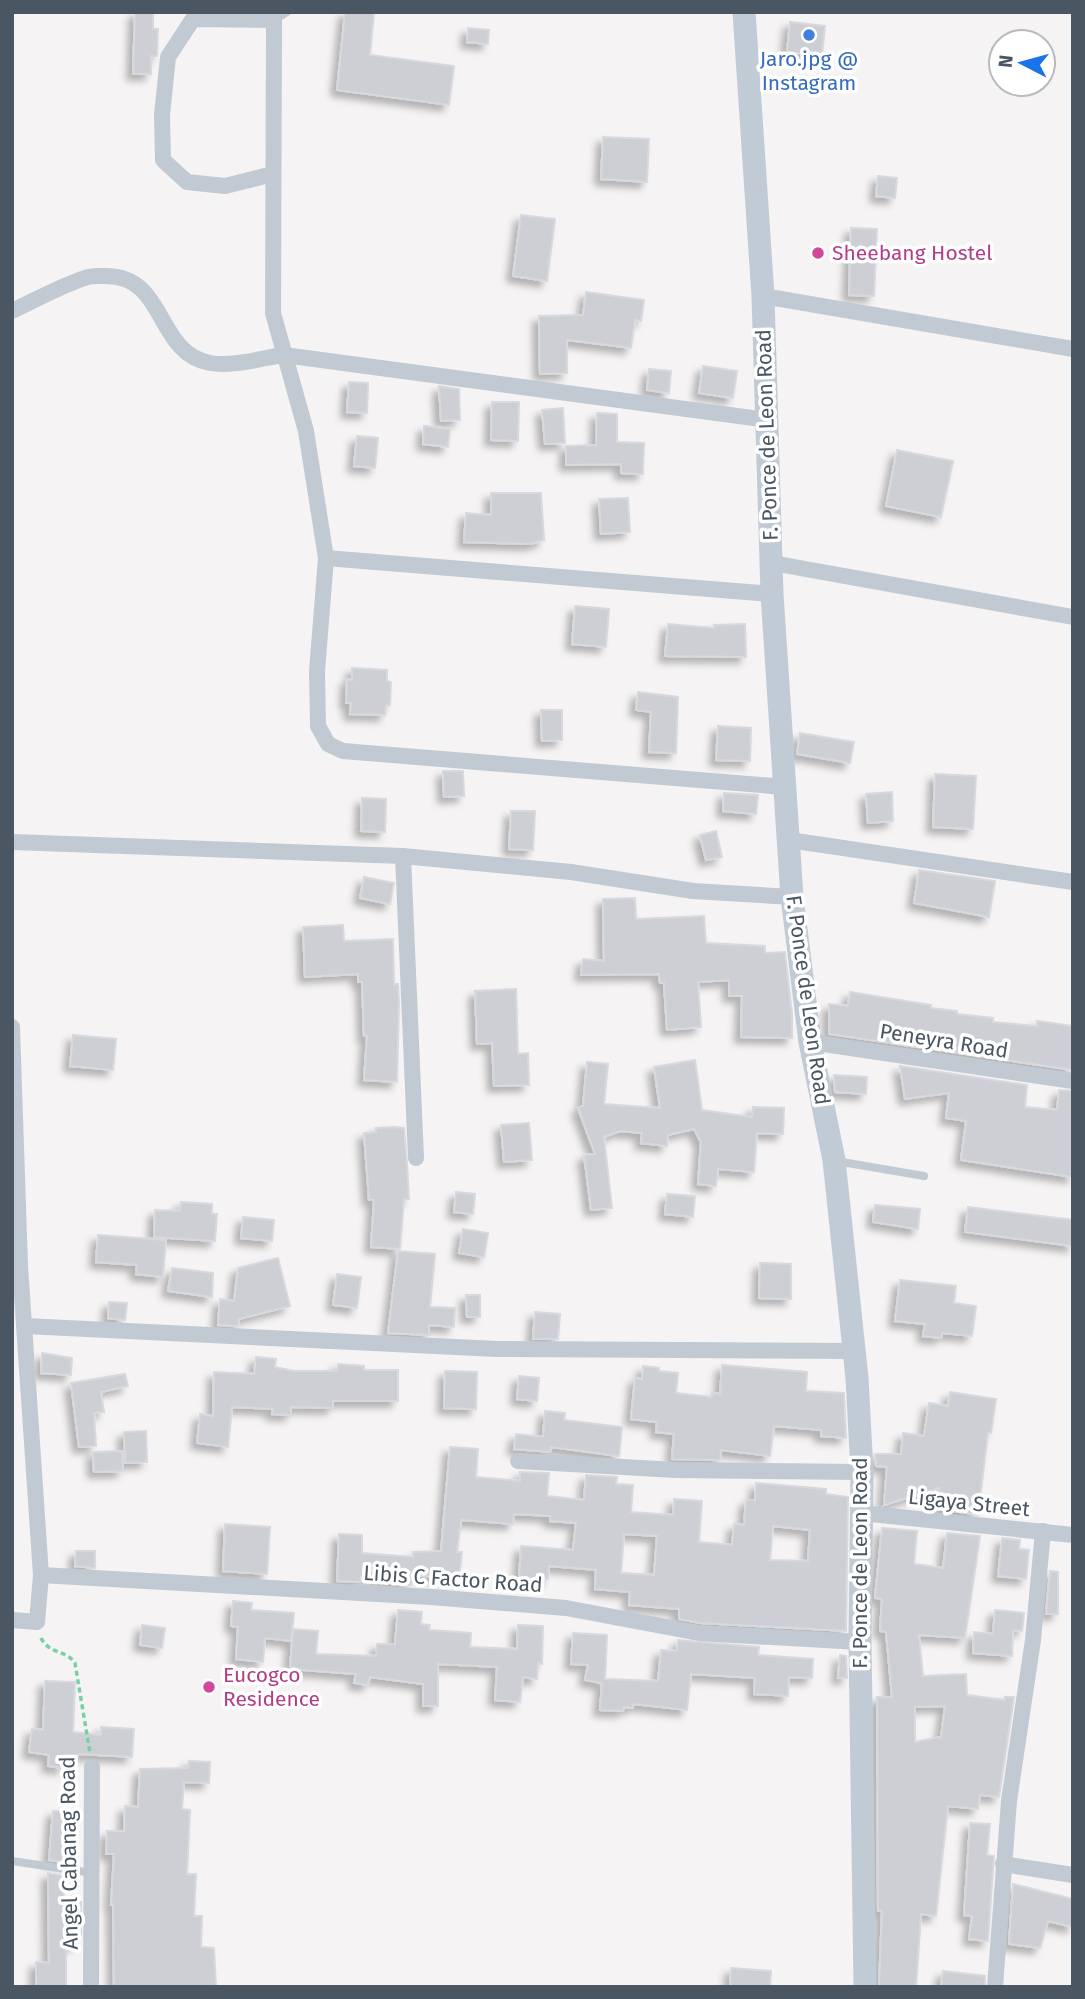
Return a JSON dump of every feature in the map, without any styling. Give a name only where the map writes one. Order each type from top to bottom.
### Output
[{"type":"street","name":"F. Ponce de Leon Road","points":[[744,12],[768,420],[772,594],[792,897],[810,1042],[834,1160],[854,1351],[862,1472],[860,1642],[865,1987]]},
{"type":"street","points":[[273,174],[225,186],[187,182],[163,160],[162,115],[167,57],[193,19],[281,16],[273,174],[273,313],[306,431],[326,558],[317,671],[318,726],[328,744],[343,751],[785,787]]},
{"type":"street","points":[[12,311],[88,276],[116,276],[132,279],[147,292],[169,334],[192,356],[210,363],[284,355],[768,420]]},
{"type":"street","points":[[762,296],[1073,349]]},
{"type":"street","points":[[326,558],[772,594]]},
{"type":"street","points":[[772,563],[1073,617]]},
{"type":"street","points":[[789,840],[1073,882]]},
{"type":"street","points":[[12,842],[403,856],[570,872],[693,891],[792,897]]},
{"type":"street","points":[[403,856],[416,1158]]},
{"type":"street","points":[[12,1027],[16,1266],[25,1326],[41,1575],[37,1622],[12,1620]]},
{"type":"street","name":"Peneyra Road","points":[[810,1042],[1073,1081]]},
{"type":"street","points":[[25,1326],[497,1349],[854,1351]]},
{"type":"street","points":[[518,1461],[676,1470],[862,1472]]},
{"type":"street","name":"Ligaya Street","points":[[862,1513],[1073,1535]]},
{"type":"street","points":[[995,1987],[1003,1864],[1017,1732],[1033,1640],[1043,1531]]},
{"type":"street","name":"Libis C Factor Road","points":[[41,1575],[445,1598],[566,1608],[699,1633],[860,1642]]},
{"type":"street","name":"Angel Cabanag Road","points":[[91,1987],[92,1767]]},
{"type":"street","points":[[1003,1864],[1073,1875]]},
{"type":"lane","points":[[834,1160],[925,1176]]},
{"type":"lane","points":[[12,1861],[92,1873]]},
{"type":"path","name":"Angel Cabanag Road","points":[[37,1622],[44,1644],[54,1652],[68,1656],[77,1669],[92,1767]]},
{"type":"building","points":[[135,12],[153,12],[153,29],[158,29],[157,56],[151,56],[151,74],[133,74]]},
{"type":"building","points":[[345,12],[374,12],[370,55],[454,66],[449,105],[337,90]]},
{"type":"building","points":[[790,22],[825,26],[822,55],[787,52]]},
{"type":"building","points":[[468,28],[489,30],[488,44],[467,42]]},
{"type":"building","points":[[603,137],[649,139],[647,182],[601,179]]},
{"type":"building","points":[[878,176],[897,178],[895,198],[876,196]]},
{"type":"building","points":[[521,215],[555,219],[547,281],[513,276]]},
{"type":"building","points":[[851,228],[877,229],[874,296],[849,295]]},
{"type":"building","points":[[586,292],[644,300],[641,321],[635,320],[631,348],[567,340],[567,373],[540,374],[539,316],[583,315]]},
{"type":"building","points":[[703,366],[737,371],[733,398],[699,393]]},
{"type":"building","points":[[649,369],[671,371],[669,393],[647,390]]},
{"type":"building","points":[[349,382],[368,383],[367,413],[347,412]]},
{"type":"building","points":[[439,386],[459,389],[460,420],[441,421]]},
{"type":"building","points":[[492,402],[519,402],[518,441],[491,440]]},
{"type":"building","points":[[563,408],[565,443],[545,444],[542,410]]},
{"type":"building","points":[[597,413],[617,414],[617,442],[644,443],[643,474],[621,473],[621,464],[566,465],[566,446],[596,445]]},
{"type":"building","points":[[424,426],[450,429],[448,447],[423,444]]},
{"type":"building","points":[[357,436],[378,438],[375,468],[354,466]]},
{"type":"building","points":[[897,450],[953,461],[941,517],[886,506]]},
{"type":"building","points":[[491,493],[541,493],[544,540],[531,544],[464,542],[466,513],[491,515]]},
{"type":"building","points":[[628,498],[630,532],[601,534],[599,499]]},
{"type":"building","points":[[575,606],[609,609],[606,647],[572,644]]},
{"type":"building","points":[[668,624],[714,628],[714,625],[745,624],[746,657],[665,656]]},
{"type":"building","points":[[352,668],[387,670],[387,681],[391,682],[390,705],[386,705],[385,715],[350,714],[351,703],[346,703],[347,679],[352,680]]},
{"type":"building","points":[[638,692],[678,697],[676,753],[649,752],[651,712],[636,710]]},
{"type":"building","points":[[541,710],[562,710],[562,740],[542,741]]},
{"type":"building","points":[[718,726],[751,728],[750,761],[716,760]]},
{"type":"building","points":[[800,733],[854,742],[850,763],[797,754]]},
{"type":"building","points":[[443,771],[463,771],[464,796],[444,797]]},
{"type":"building","points":[[935,774],[976,776],[973,829],[933,827]]},
{"type":"building","points":[[892,792],[893,821],[868,823],[866,794]]},
{"type":"building","points":[[724,793],[758,795],[756,814],[723,811]]},
{"type":"building","points":[[362,798],[386,799],[385,832],[361,831]]},
{"type":"building","points":[[511,811],[535,811],[533,850],[509,849]]},
{"type":"building","points":[[716,831],[722,857],[706,860],[700,835]]},
{"type":"building","points":[[919,870],[995,881],[989,917],[914,903]]},
{"type":"building","points":[[364,877],[394,883],[390,904],[360,898]]},
{"type":"building","points":[[635,898],[636,919],[704,916],[706,943],[765,946],[765,953],[785,952],[792,1038],[741,1037],[742,996],[729,996],[729,980],[698,982],[701,1027],[667,1030],[664,983],[660,983],[659,974],[581,975],[583,959],[604,961],[603,899]]},
{"type":"building","points":[[343,925],[344,941],[393,939],[394,984],[398,984],[399,1003],[397,1082],[364,1080],[367,1036],[364,1036],[362,982],[358,982],[358,974],[305,977],[303,927]]},
{"type":"building","points":[[516,989],[518,1054],[528,1053],[529,1085],[494,1086],[492,1043],[477,1044],[475,991]]},
{"type":"building","points":[[850,992],[931,1005],[930,1008],[957,1011],[957,1014],[993,1018],[993,1022],[1037,1026],[1037,1021],[1073,1026],[1073,1070],[829,1034],[829,1004],[848,1006]]},
{"type":"building","points":[[73,1035],[116,1039],[113,1070],[70,1066]]},
{"type":"building","points":[[695,1060],[702,1110],[752,1117],[753,1107],[784,1108],[783,1134],[757,1133],[754,1172],[718,1169],[716,1186],[698,1184],[701,1142],[694,1129],[668,1135],[667,1146],[641,1143],[642,1133],[620,1131],[604,1137],[612,1208],[591,1210],[584,1155],[595,1154],[578,1108],[583,1106],[587,1062],[608,1064],[604,1104],[660,1108],[654,1067]]},
{"type":"building","points":[[900,1066],[1027,1085],[1025,1107],[1057,1110],[1059,1090],[1073,1091],[1073,1177],[961,1160],[966,1121],[946,1118],[949,1093],[905,1099]]},
{"type":"building","points":[[834,1075],[867,1077],[866,1094],[835,1092]]},
{"type":"building","points":[[529,1123],[532,1160],[504,1162],[501,1125]]},
{"type":"building","points":[[376,1128],[404,1128],[409,1199],[404,1199],[400,1249],[371,1247],[374,1200],[369,1200],[364,1133],[376,1132]]},
{"type":"building","points":[[456,1192],[475,1194],[473,1214],[454,1212]]},
{"type":"building","points":[[667,1194],[695,1196],[693,1217],[665,1214]]},
{"type":"building","points":[[181,1202],[212,1204],[212,1214],[217,1214],[215,1241],[154,1237],[155,1210],[180,1211]]},
{"type":"building","points":[[875,1205],[920,1209],[918,1229],[873,1222]]},
{"type":"building","points":[[968,1207],[1073,1220],[1073,1246],[965,1232]]},
{"type":"building","points":[[243,1217],[274,1220],[272,1241],[241,1238]]},
{"type":"building","points":[[463,1229],[488,1233],[484,1257],[459,1253]]},
{"type":"building","points":[[98,1235],[166,1240],[163,1277],[136,1274],[137,1265],[96,1262]]},
{"type":"building","points":[[398,1251],[435,1254],[430,1307],[455,1308],[454,1327],[429,1325],[429,1335],[388,1333]]},
{"type":"building","points":[[278,1258],[290,1306],[239,1319],[238,1326],[218,1325],[220,1299],[234,1301],[238,1268]]},
{"type":"building","points":[[760,1263],[791,1264],[791,1299],[759,1298]]},
{"type":"building","points":[[172,1268],[213,1273],[212,1297],[168,1291]]},
{"type":"building","points":[[337,1274],[361,1277],[357,1308],[333,1305]]},
{"type":"building","points":[[900,1280],[956,1286],[954,1303],[976,1306],[972,1336],[942,1333],[941,1338],[923,1336],[925,1324],[895,1321]]},
{"type":"building","points":[[466,1295],[480,1295],[480,1317],[467,1317]]},
{"type":"building","points":[[109,1302],[127,1303],[125,1320],[108,1318]]},
{"type":"building","points":[[535,1312],[560,1314],[558,1339],[533,1339]]},
{"type":"building","points":[[42,1353],[72,1358],[71,1375],[41,1373]]},
{"type":"building","points":[[256,1357],[276,1359],[275,1367],[294,1371],[337,1371],[338,1364],[364,1366],[364,1370],[398,1370],[398,1401],[333,1401],[333,1408],[291,1407],[291,1415],[272,1414],[273,1409],[232,1407],[228,1447],[197,1443],[200,1414],[213,1416],[214,1372],[254,1374]]},
{"type":"building","points":[[722,1365],[807,1372],[806,1391],[844,1393],[846,1438],[821,1436],[821,1430],[774,1426],[770,1456],[721,1450],[720,1460],[672,1459],[674,1434],[656,1432],[657,1422],[631,1419],[635,1378],[642,1379],[643,1366],[659,1368],[659,1371],[678,1373],[676,1393],[712,1397],[712,1393],[720,1394]]},
{"type":"building","points":[[445,1371],[477,1372],[476,1409],[444,1408]]},
{"type":"building","points":[[125,1374],[128,1386],[101,1392],[104,1412],[94,1413],[96,1446],[79,1447],[71,1383]]},
{"type":"building","points":[[519,1376],[539,1378],[537,1401],[517,1399]]},
{"type":"building","points":[[950,1392],[996,1399],[991,1433],[988,1433],[978,1515],[937,1508],[939,1488],[884,1505],[887,1467],[876,1466],[875,1454],[901,1454],[903,1433],[924,1436],[929,1403],[948,1406]]},
{"type":"building","points":[[545,1411],[565,1413],[564,1420],[622,1427],[619,1456],[551,1447],[550,1452],[514,1449],[516,1434],[543,1437]]},
{"type":"building","points":[[146,1431],[147,1462],[125,1463],[124,1432]]},
{"type":"building","points":[[450,1447],[478,1449],[476,1477],[520,1481],[520,1472],[549,1473],[547,1496],[584,1500],[586,1475],[617,1477],[616,1484],[633,1485],[631,1512],[673,1515],[674,1499],[702,1501],[699,1542],[732,1545],[734,1524],[744,1525],[746,1500],[755,1500],[756,1483],[826,1489],[826,1494],[848,1497],[846,1631],[700,1623],[679,1619],[679,1609],[629,1605],[630,1592],[595,1589],[596,1570],[549,1566],[548,1579],[519,1577],[521,1546],[573,1550],[576,1523],[550,1521],[550,1516],[514,1514],[513,1524],[461,1520],[457,1552],[462,1552],[459,1579],[410,1575],[410,1585],[361,1577],[360,1582],[337,1581],[339,1534],[362,1535],[362,1553],[413,1557],[413,1552],[441,1551]],"holes":[[[773,1526],[810,1530],[808,1561],[770,1560]],[[624,1534],[657,1536],[654,1575],[621,1573]]]},
{"type":"building","points":[[122,1451],[123,1471],[94,1472],[93,1452]]},
{"type":"building","points":[[225,1524],[270,1527],[267,1574],[223,1571]]},
{"type":"building","points":[[882,1528],[917,1531],[914,1564],[943,1568],[947,1533],[980,1536],[965,1638],[919,1635],[923,1676],[966,1674],[967,1695],[1005,1700],[1005,1697],[1014,1697],[999,1797],[980,1795],[978,1809],[948,1806],[936,1916],[921,1914],[916,1987],[879,1986],[882,1911],[878,1911],[877,1697],[892,1697],[886,1632],[880,1631],[882,1599],[875,1598]],"holes":[[[945,1706],[941,1737],[915,1742],[915,1707]]]},
{"type":"building","points":[[1002,1538],[1020,1540],[1019,1549],[1029,1550],[1026,1579],[998,1576]]},
{"type":"building","points":[[76,1551],[95,1551],[95,1568],[75,1566]]},
{"type":"building","points":[[1050,1571],[1058,1572],[1058,1614],[1046,1614]]},
{"type":"building","points":[[233,1601],[252,1603],[251,1610],[294,1613],[291,1641],[265,1638],[263,1662],[236,1659],[238,1627],[231,1626]]},
{"type":"building","points":[[398,1610],[422,1612],[421,1624],[430,1625],[429,1630],[471,1633],[470,1647],[517,1649],[518,1625],[543,1626],[542,1664],[538,1663],[537,1679],[523,1677],[520,1702],[495,1700],[497,1667],[438,1664],[438,1706],[423,1706],[423,1684],[370,1677],[368,1685],[354,1683],[356,1674],[290,1669],[293,1629],[318,1631],[316,1654],[376,1656],[377,1644],[395,1644]]},
{"type":"building","points":[[995,1610],[1024,1613],[1022,1631],[1013,1630],[1012,1656],[973,1653],[974,1632],[993,1634]]},
{"type":"building","points":[[142,1625],[165,1628],[162,1648],[140,1645]]},
{"type":"building","points":[[573,1633],[607,1635],[605,1679],[658,1681],[661,1650],[677,1651],[678,1640],[759,1647],[758,1655],[813,1659],[812,1678],[789,1677],[788,1696],[754,1694],[755,1678],[691,1674],[687,1710],[633,1704],[633,1708],[624,1707],[623,1711],[600,1710],[602,1683],[585,1680],[588,1665],[571,1664]]},
{"type":"building","points":[[840,1655],[846,1656],[847,1678],[838,1678]]},
{"type":"building","points":[[45,1681],[75,1682],[73,1732],[101,1735],[101,1727],[134,1729],[132,1757],[78,1754],[77,1758],[64,1756],[63,1768],[48,1766],[49,1755],[29,1752],[32,1729],[43,1730]]},
{"type":"building","points":[[189,1761],[210,1762],[209,1783],[184,1782],[182,1809],[190,1810],[187,1874],[196,1874],[194,1916],[202,1916],[201,1947],[214,1948],[216,1987],[114,1987],[111,1905],[114,1854],[106,1854],[107,1831],[124,1831],[125,1806],[138,1807],[140,1769],[188,1768]]},
{"type":"building","points":[[53,1811],[79,1812],[75,1864],[49,1860]]},
{"type":"building","points":[[970,1823],[990,1824],[987,1855],[994,1856],[988,1941],[969,1939],[972,1916],[964,1915]]},
{"type":"building","points":[[48,1873],[65,1876],[63,1902],[81,1902],[81,1935],[76,1935],[76,1945],[66,1945],[66,1987],[36,1987],[36,1962],[49,1963]]},
{"type":"building","points":[[1013,1884],[1073,1899],[1073,1927],[1048,1921],[1040,1948],[1009,1944]]},
{"type":"building","points":[[731,1968],[771,1971],[770,1987],[730,1987]]},
{"type":"building","points":[[943,1971],[985,1976],[985,1987],[941,1987]]},
{"type":"place","name":"Jaro.jpg @ Instagram","points":[[809,35]]},
{"type":"place","name":"Sheebang Hostel","points":[[818,253]]},
{"type":"place","name":"Eucogco Residence","points":[[209,1687]]}]
